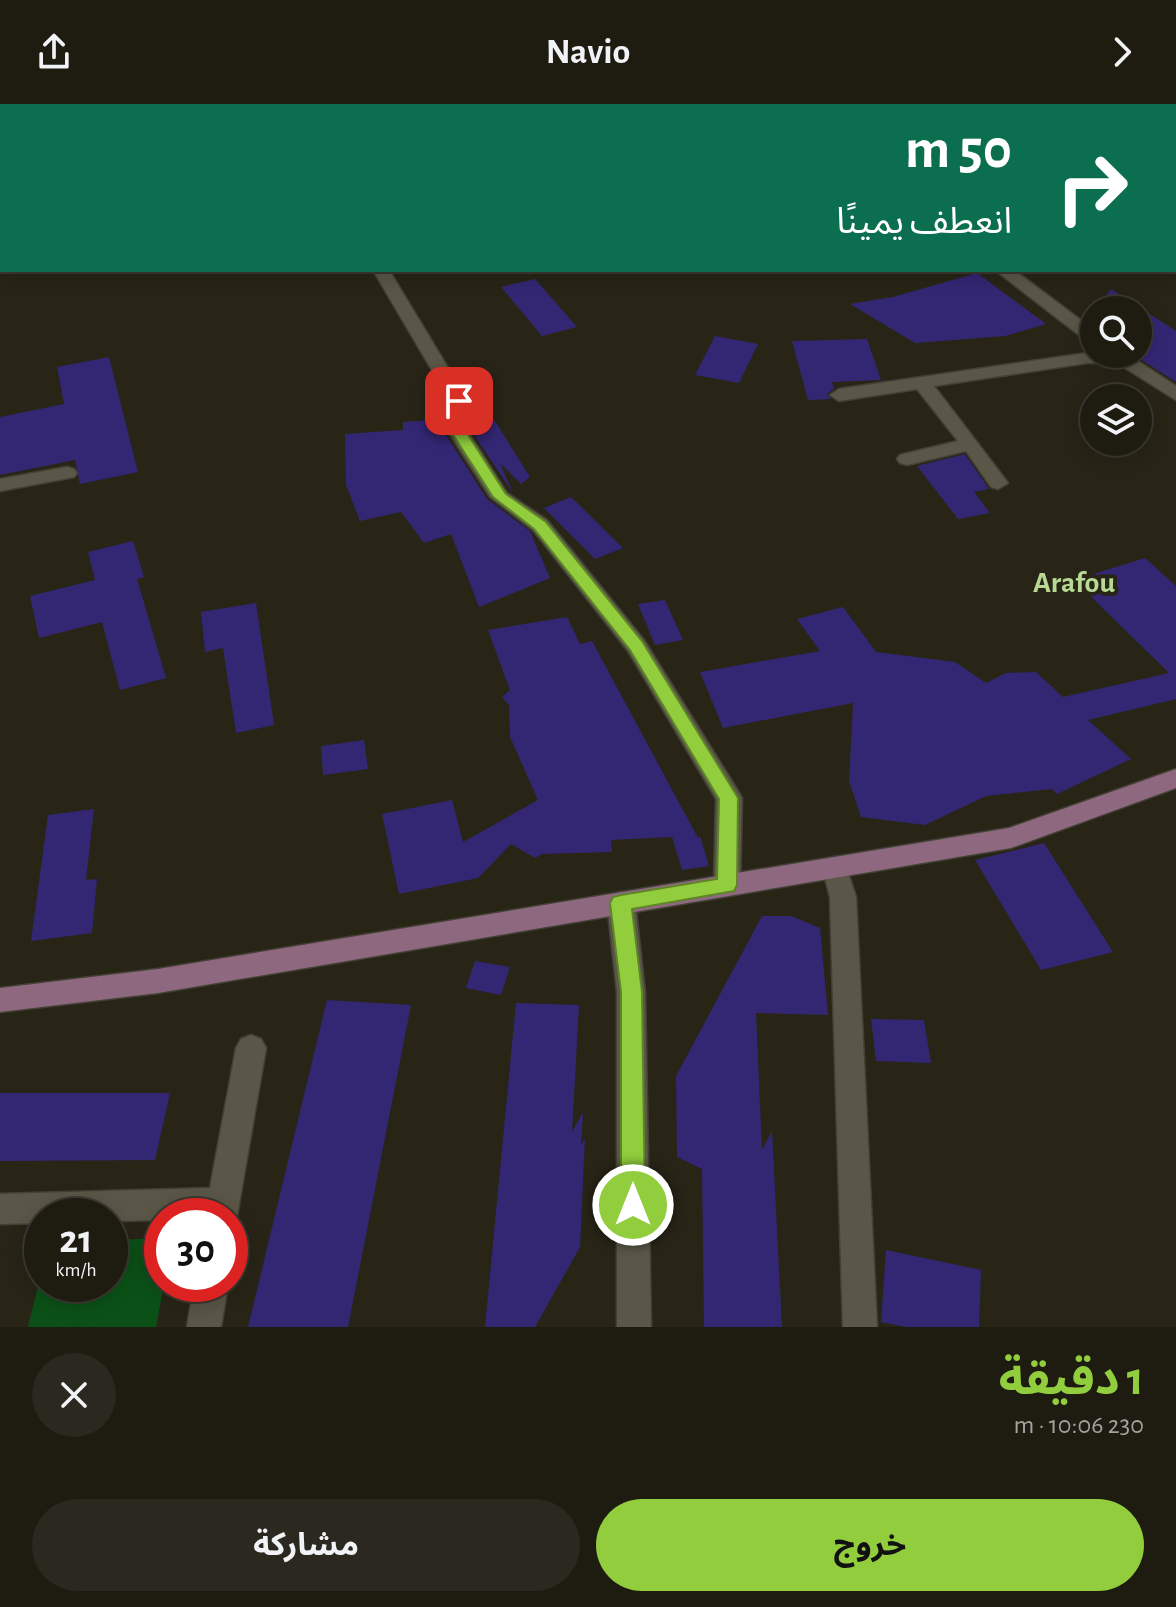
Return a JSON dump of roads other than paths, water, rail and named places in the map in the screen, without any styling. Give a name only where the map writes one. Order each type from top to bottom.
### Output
[{"type":"main road","points":[[0,1000],[158,981],[1011,838],[1176,778]]},
{"type":"street","points":[[382,272],[459,401],[457,430],[500,497],[540,525],[636,646],[729,798],[727,885]]},
{"type":"street","points":[[1006,272],[1080,328]]},
{"type":"street","points":[[839,395],[1080,359]]},
{"type":"street","points":[[1136,368],[1176,394]]},
{"type":"street","points":[[921,382],[998,483]]},
{"type":"street","points":[[907,459],[971,444]]},
{"type":"street","points":[[0,485],[67,473]]},
{"type":"street","points":[[835,867],[843,897],[860,1327]]},
{"type":"street","points":[[621,903],[631,992],[634,1327]]},
{"type":"street","points":[[224,1198],[251,1048]]},
{"type":"street","points":[[0,1209],[144,1209]]},
{"type":"street","points":[[204,1327],[208,1302]]},
{"type":"district","name":"Arafou","points":[[1074,583]]}]
